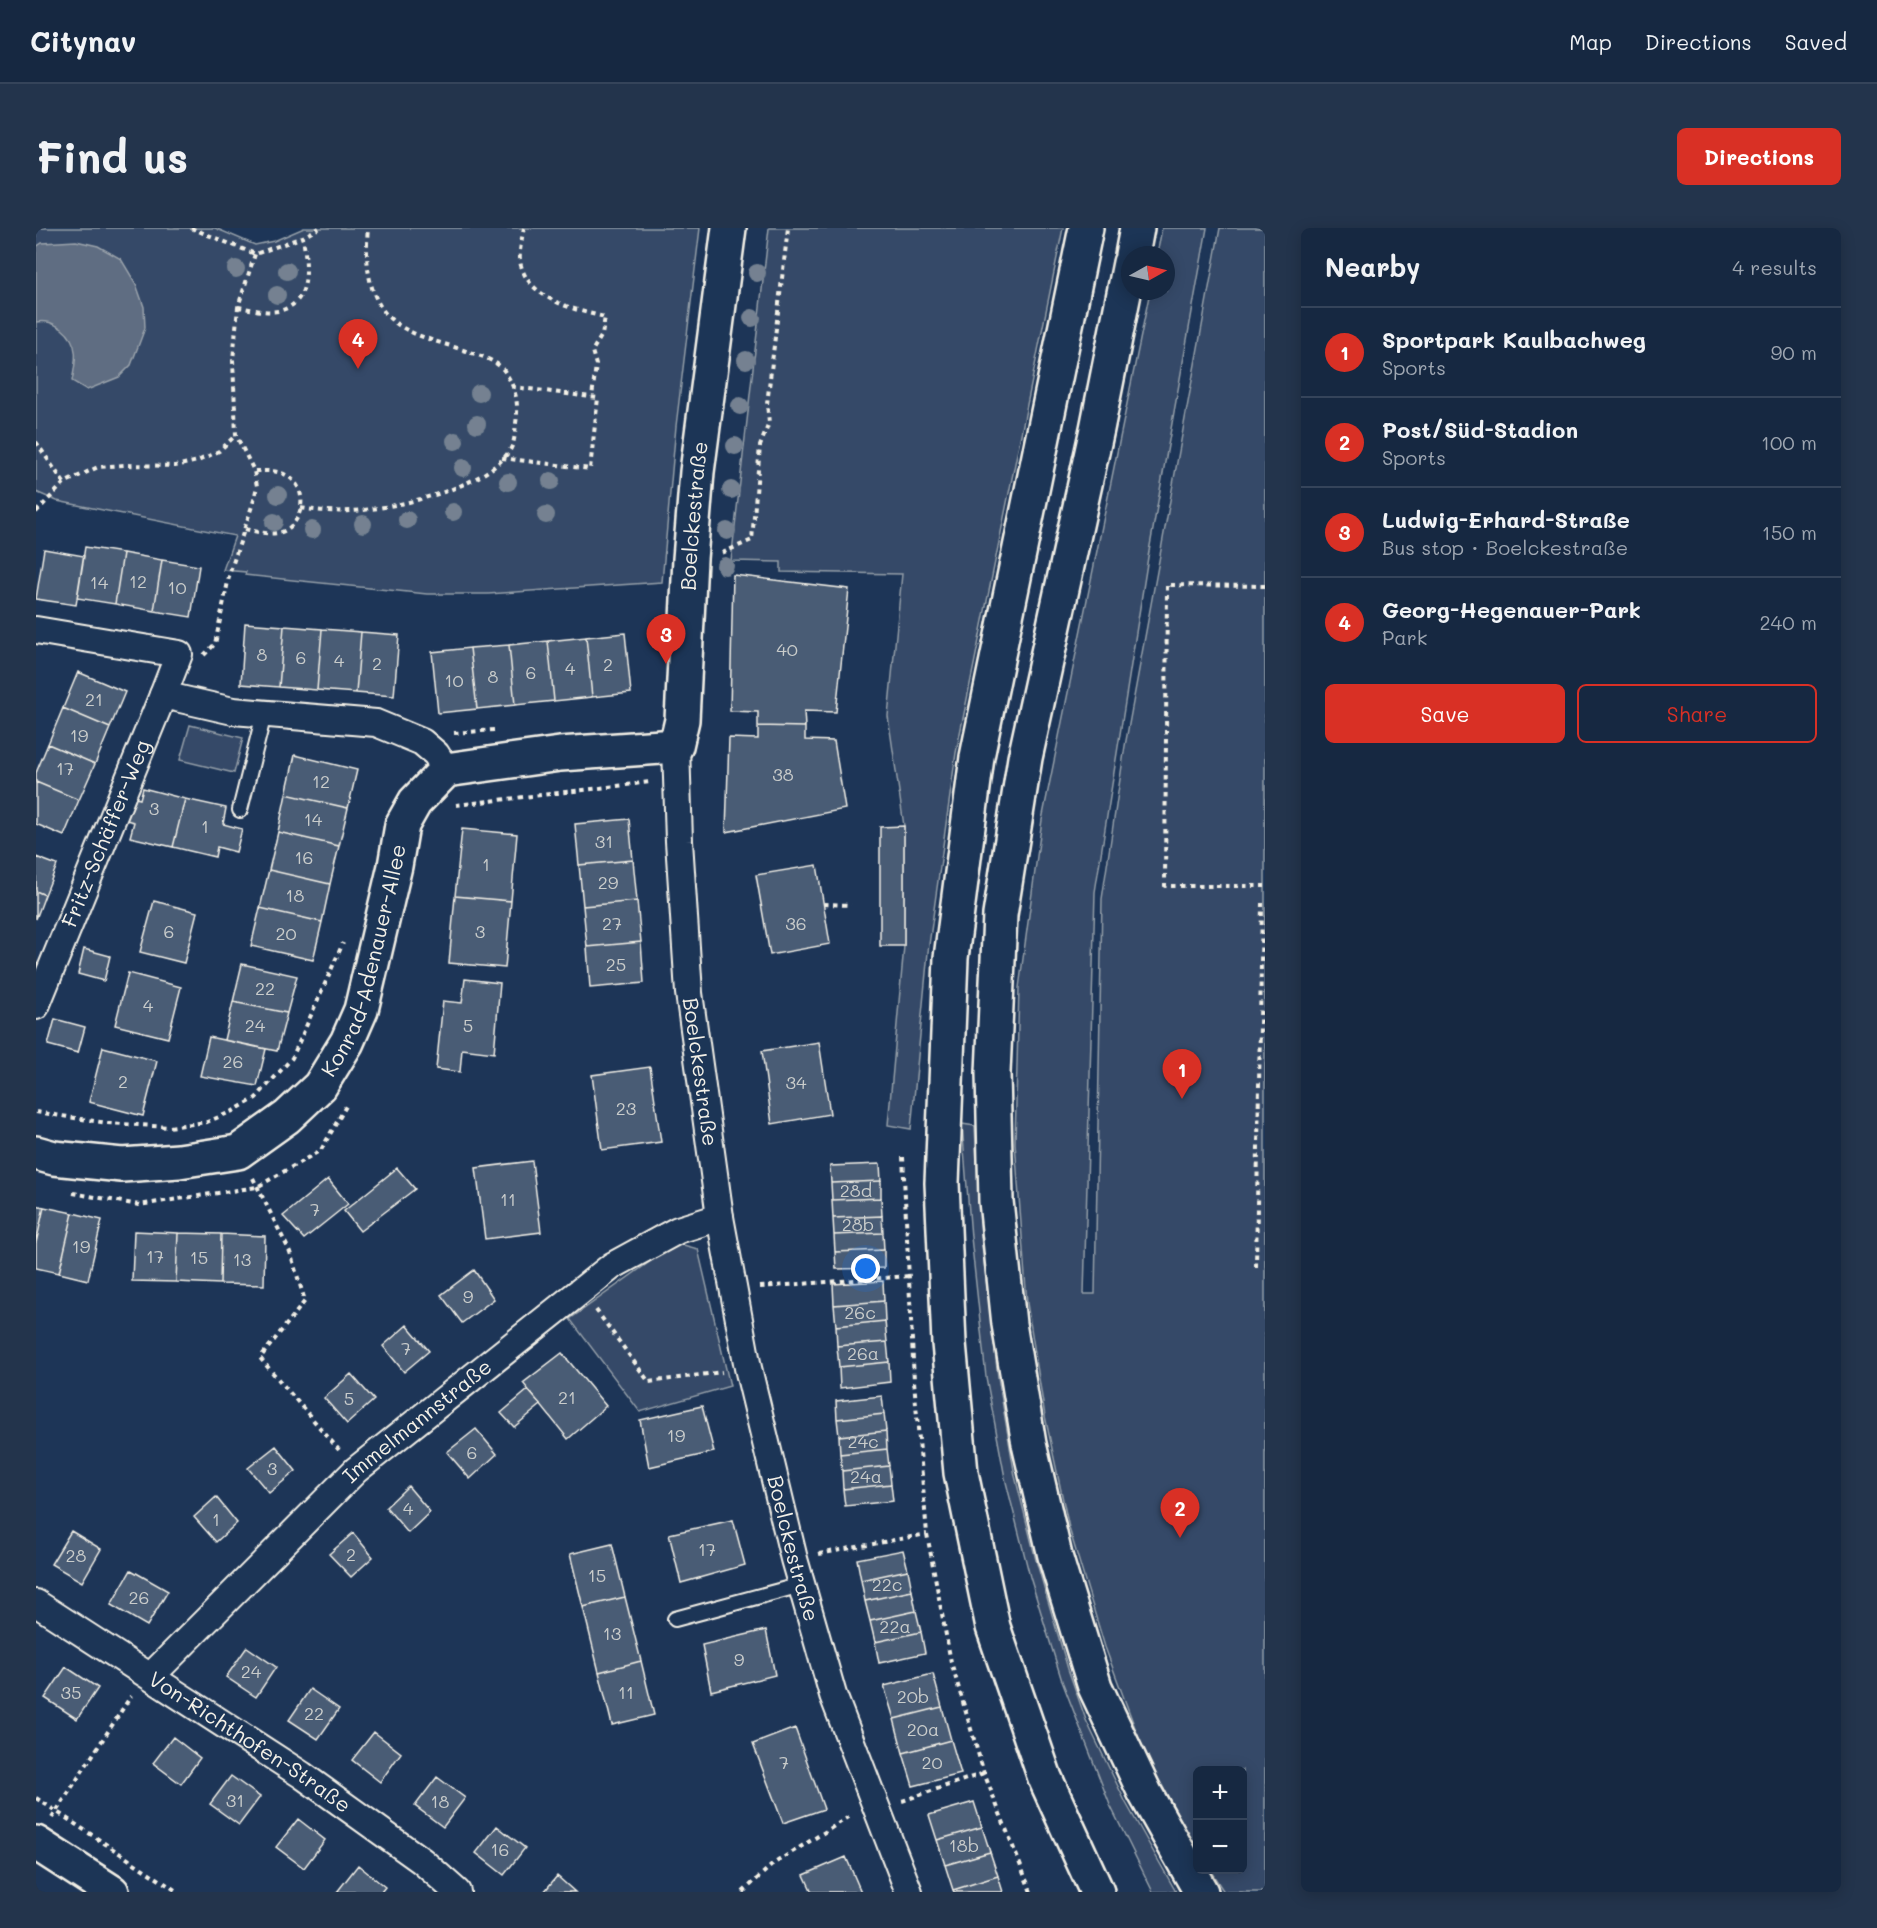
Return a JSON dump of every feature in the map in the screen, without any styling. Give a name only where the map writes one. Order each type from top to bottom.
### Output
[{"type":"main road","name":"Boelckestraße","points":[[676,746],[682,720],[690,559],[698,472],[729,228]]},
{"type":"main road","points":[[1086,228],[977,757],[951,958],[942,1183],[949,1343],[961,1473],[993,1628],[1044,1778],[1097,1892]]},
{"type":"main road","points":[[1134,246],[1137,228]]},
{"type":"main road","points":[[1123,300],[1095,440],[1025,758],[1000,915],[993,1073],[996,1201],[1013,1346],[1029,1444],[1054,1556],[1095,1686],[1145,1793],[1201,1892]]},
{"type":"main road","points":[[446,770],[560,754],[676,746]]},
{"type":"main road","name":"Konrad-Adenauer-Allee","points":[[36,1153],[54,1158],[122,1165],[179,1161],[238,1152],[287,1118],[320,1086],[347,1042],[361,1010],[395,866],[402,825],[415,802],[446,770]]},
{"type":"main road","points":[[41,1834],[112,1892]]},
{"type":"street","name":"Fritz-Schäffer-Weg","points":[[36,630],[179,654],[36,1006]]},
{"type":"street","points":[[163,695],[233,711],[376,723],[422,742],[436,754],[446,770]]},
{"type":"street","name":"Boelckestraße","points":[[676,746],[679,841],[689,993],[720,1217],[748,1368],[801,1585],[833,1695],[909,1892]]},
{"type":"street","name":"Immelmannstraße","points":[[151,1676],[356,1470],[612,1266],[678,1230],[720,1217]]},
{"type":"street","name":"Von-Richthofen-Straße","points":[[36,1603],[302,1774],[422,1861],[457,1892]]},
{"type":"lane","points":[[240,810],[264,714]]},
{"type":"lane","points":[[675,1619],[801,1585]]},
{"type":"path","points":[[191,228],[255,254],[303,237],[320,228]]},
{"type":"path","points":[[301,508],[351,511],[389,506],[459,487],[486,472],[510,449],[514,439],[519,407],[514,387],[503,369],[482,356],[414,333],[394,321],[377,302],[370,279],[366,251],[368,228]]},
{"type":"path","points":[[524,228],[520,261],[527,277],[540,293],[561,303],[605,317],[602,335],[592,351],[596,365],[592,397]]},
{"type":"path","points":[[713,557],[752,540],[760,446],[769,423],[767,404],[788,228]]},
{"type":"path","points":[[238,307],[268,312],[286,309],[303,294],[307,267],[303,237]]},
{"type":"path","points":[[200,659],[215,644],[230,572],[245,529],[256,486],[254,471],[236,435],[233,360],[238,307],[255,254]]},
{"type":"path","points":[[502,458],[590,469],[598,398],[514,387]]},
{"type":"path","points":[[36,512],[64,483],[98,467],[176,466],[198,461],[219,451],[236,435]]},
{"type":"path","points":[[36,442],[64,483]]},
{"type":"path","points":[[245,529],[264,533],[286,530],[301,508],[302,497],[298,485],[288,476],[277,471],[254,471]]},
{"type":"path","points":[[1265,585],[1167,585],[1165,886],[1265,886]]},
{"type":"path","points":[[1256,1267],[1262,1058],[1262,903]]},
{"type":"path","points":[[824,904],[851,905]]},
{"type":"path","points":[[238,1152],[290,1252],[305,1301],[260,1358],[356,1470]]},
{"type":"path","points":[[1257,1221],[1265,1221]]},
{"type":"path","points":[[732,1288],[909,1276]]},
{"type":"path","points":[[582,1290],[649,1382],[748,1368]]},
{"type":"path","points":[[794,1558],[927,1534]]},
{"type":"path","points":[[41,1834],[133,1694],[151,1676]]},
{"type":"path","points":[[743,1892],[772,1864],[855,1813],[888,1806],[984,1773]]},
{"type":"path","points":[[36,1798],[178,1892]]},
{"type":"shaded area","points":[[36,228],[215,228],[255,245],[274,241],[304,228],[700,228],[676,426],[662,582],[488,594],[427,594],[245,575],[246,572],[223,570],[235,536],[57,501],[36,492]]},
{"type":"shaded area","points":[[769,228],[1063,228],[956,753],[928,952],[911,1129],[888,1125],[904,946],[904,826],[888,716],[902,574],[781,572],[781,562],[731,561]]},
{"type":"shaded area","points":[[1162,228],[1207,228],[1148,557],[1095,892],[1084,1294],[1095,1294],[1102,899],[1125,746],[1220,228],[1265,228],[1265,1892],[1224,1892],[1213,1874],[1247,1874],[1247,1766],[1193,1766],[1193,1843],[1144,1752],[1105,1647],[1069,1528],[1045,1416],[1027,1303],[1015,1143],[1019,988],[1042,820],[1148,300],[1175,300],[1175,246],[1159,246]]},
{"type":"shaded area","points":[[76,241],[98,246],[121,259],[136,284],[144,307],[145,328],[131,365],[119,377],[87,390],[72,381],[75,353],[68,334],[53,324],[43,321],[36,322],[36,247],[42,243]]},
{"type":"shaded area","points":[[190,725],[243,738],[234,773],[180,760]]},
{"type":"shaded area","points":[[962,1124],[975,1126],[981,1237],[998,1377],[1015,1476],[1036,1560],[1068,1669],[1086,1720],[1126,1803],[1176,1892],[1153,1892],[1110,1805],[1062,1681],[1030,1577],[1005,1478],[986,1377]]},
{"type":"shaded area","points":[[676,1243],[698,1249],[730,1386],[640,1412],[570,1319]]},
{"type":"building","points":[[85,547],[123,553],[115,604],[77,598]]},
{"type":"building","points":[[44,549],[84,556],[76,605],[36,599]]},
{"type":"building","points":[[123,553],[162,560],[154,611],[115,604]]},
{"type":"building","points":[[162,560],[199,566],[191,617],[154,611]]},
{"type":"building","points":[[733,575],[849,589],[836,712],[804,711],[805,727],[758,726],[758,712],[730,711]]},
{"type":"building","points":[[245,623],[284,626],[279,687],[241,684]]},
{"type":"building","points":[[284,626],[322,629],[317,690],[279,687]]},
{"type":"building","points":[[322,629],[361,632],[356,693],[317,690]]},
{"type":"building","points":[[361,632],[399,635],[394,696],[356,693]]},
{"type":"building","points":[[625,633],[631,693],[592,697],[586,637]]},
{"type":"building","points":[[586,637],[592,697],[554,701],[548,641]]},
{"type":"building","points":[[548,641],[554,701],[515,705],[509,645]]},
{"type":"building","points":[[509,645],[515,705],[477,709],[470,648]]},
{"type":"building","points":[[470,648],[477,709],[438,713],[432,652]]},
{"type":"building","points":[[78,672],[125,692],[110,728],[63,708]]},
{"type":"building","points":[[63,708],[110,728],[95,764],[48,744]]},
{"type":"building","points":[[758,726],[805,727],[805,740],[834,741],[845,809],[726,832],[729,738],[758,739]]},
{"type":"building","points":[[48,744],[95,764],[79,800],[36,782],[36,773]]},
{"type":"building","points":[[295,755],[357,770],[348,808],[286,794]]},
{"type":"building","points":[[36,782],[79,800],[64,836],[36,824]]},
{"type":"building","points":[[143,788],[185,799],[173,847],[130,837],[134,822],[122,819],[128,796],[140,799]]},
{"type":"building","points":[[286,794],[348,808],[339,846],[278,832]]},
{"type":"building","points":[[185,799],[226,808],[223,824],[242,829],[236,852],[217,847],[215,857],[173,847]]},
{"type":"building","points":[[629,819],[633,860],[579,865],[575,824]]},
{"type":"building","points":[[904,826],[904,946],[880,946],[880,827]]},
{"type":"building","points":[[462,829],[517,834],[511,901],[455,896]]},
{"type":"building","points":[[278,832],[339,846],[330,884],[269,870]]},
{"type":"building","points":[[36,857],[57,865],[45,895],[36,891]]},
{"type":"building","points":[[633,860],[637,901],[583,906],[579,865]]},
{"type":"building","points":[[817,865],[830,944],[770,955],[756,875]]},
{"type":"building","points":[[269,870],[330,884],[322,922],[260,908]]},
{"type":"building","points":[[36,891],[45,895],[36,919]]},
{"type":"building","points":[[455,896],[511,901],[505,968],[449,963]]},
{"type":"building","points":[[154,901],[197,912],[184,963],[140,952]]},
{"type":"building","points":[[637,901],[641,942],[587,947],[583,906]]},
{"type":"building","points":[[260,908],[322,922],[313,960],[251,946]]},
{"type":"building","points":[[641,942],[644,983],[590,988],[587,947]]},
{"type":"building","points":[[84,949],[110,956],[104,981],[78,974]]},
{"type":"building","points":[[242,964],[297,976],[287,1013],[233,1002]]},
{"type":"building","points":[[128,973],[181,987],[168,1038],[115,1025]]},
{"type":"building","points":[[465,979],[500,983],[494,1053],[462,1049],[460,1072],[436,1069],[443,1001],[462,1003]]},
{"type":"building","points":[[233,1002],[287,1013],[277,1051],[224,1040]]},
{"type":"building","points":[[55,1019],[85,1027],[78,1053],[48,1045]]},
{"type":"building","points":[[209,1037],[266,1049],[257,1086],[200,1076]]},
{"type":"building","points":[[819,1042],[830,1114],[772,1124],[762,1051]]},
{"type":"building","points":[[103,1047],[157,1061],[143,1116],[89,1102]]},
{"type":"building","points":[[650,1067],[661,1142],[602,1150],[592,1075]]},
{"type":"building","points":[[532,1161],[541,1232],[485,1239],[476,1168]]},
{"type":"building","points":[[880,1164],[881,1181],[831,1183],[830,1166]]},
{"type":"building","points":[[397,1168],[415,1189],[360,1231],[344,1211]]},
{"type":"building","points":[[328,1179],[348,1204],[304,1239],[283,1216]]},
{"type":"building","points":[[881,1181],[881,1198],[832,1200],[831,1183]]},
{"type":"building","points":[[881,1198],[882,1216],[833,1218],[832,1200]]},
{"type":"building","points":[[36,1205],[44,1207],[36,1243]]},
{"type":"building","points":[[44,1207],[73,1213],[59,1273],[36,1268],[36,1243]]},
{"type":"building","points":[[73,1213],[102,1220],[88,1280],[59,1273]]},
{"type":"building","points":[[882,1216],[883,1233],[834,1235],[833,1218]]},
{"type":"building","points":[[134,1231],[178,1233],[176,1282],[132,1281]]},
{"type":"building","points":[[178,1233],[221,1234],[220,1284],[176,1282]]},
{"type":"building","points":[[883,1233],[884,1250],[835,1252],[834,1235]]},
{"type":"building","points":[[221,1234],[265,1236],[264,1285],[220,1284]]},
{"type":"building","points":[[884,1250],[884,1268],[836,1269],[835,1252]]},
{"type":"building","points":[[474,1270],[494,1299],[462,1323],[441,1295]]},
{"type":"building","points":[[883,1281],[884,1301],[834,1305],[833,1284]]},
{"type":"building","points":[[884,1301],[885,1321],[836,1326],[834,1305]]},
{"type":"building","points":[[885,1321],[887,1342],[837,1346],[836,1326]]},
{"type":"building","points":[[407,1325],[429,1351],[404,1372],[383,1346]]},
{"type":"building","points":[[887,1342],[889,1362],[839,1367],[837,1346]]},
{"type":"building","points":[[562,1353],[606,1406],[568,1439],[523,1383]]},
{"type":"building","points":[[889,1362],[890,1382],[840,1388],[839,1367]]},
{"type":"building","points":[[351,1374],[374,1400],[347,1424],[324,1398]]},
{"type":"building","points":[[528,1390],[541,1405],[514,1427],[501,1413]]},
{"type":"building","points":[[882,1396],[884,1414],[837,1419],[836,1401]]},
{"type":"building","points":[[702,1406],[714,1452],[649,1467],[640,1420]]},
{"type":"building","points":[[884,1414],[886,1431],[839,1436],[837,1419]]},
{"type":"building","points":[[476,1429],[497,1454],[470,1479],[447,1452]]},
{"type":"building","points":[[886,1431],[887,1449],[840,1454],[839,1436]]},
{"type":"building","points":[[276,1446],[296,1471],[269,1493],[248,1468]]},
{"type":"building","points":[[887,1449],[889,1466],[842,1471],[840,1454]]},
{"type":"building","points":[[889,1466],[891,1484],[843,1489],[842,1471]]},
{"type":"building","points":[[891,1484],[893,1501],[845,1506],[843,1489]]},
{"type":"building","points":[[408,1486],[430,1512],[408,1533],[386,1507]]},
{"type":"building","points":[[216,1497],[237,1523],[216,1542],[194,1517]]},
{"type":"building","points":[[733,1520],[745,1565],[681,1583],[669,1534]]},
{"type":"building","points":[[71,1531],[101,1549],[82,1582],[51,1564]]},
{"type":"building","points":[[353,1533],[373,1557],[351,1577],[329,1554]]},
{"type":"building","points":[[612,1544],[625,1597],[583,1607],[570,1554]]},
{"type":"building","points":[[903,1550],[908,1570],[861,1580],[857,1559]]},
{"type":"building","points":[[131,1570],[168,1591],[147,1626],[111,1605]]},
{"type":"building","points":[[908,1570],[912,1591],[865,1601],[861,1580]]},
{"type":"building","points":[[912,1591],[916,1611],[870,1621],[865,1601]]},
{"type":"building","points":[[625,1597],[641,1661],[599,1672],[583,1607]]},
{"type":"building","points":[[916,1611],[921,1632],[875,1642],[870,1621]]},
{"type":"building","points":[[766,1630],[775,1675],[711,1691],[702,1645]]},
{"type":"building","points":[[921,1632],[925,1653],[879,1663],[875,1642]]},
{"type":"building","points":[[247,1647],[276,1667],[256,1697],[226,1677]]},
{"type":"building","points":[[641,1661],[654,1715],[612,1725],[599,1672]]},
{"type":"building","points":[[66,1667],[98,1688],[77,1719],[45,1698]]},
{"type":"building","points":[[933,1674],[942,1707],[894,1719],[884,1686]]},
{"type":"building","points":[[310,1689],[339,1709],[318,1739],[289,1720]]},
{"type":"building","points":[[942,1707],[951,1740],[903,1753],[894,1719]]},
{"type":"building","points":[[795,1728],[824,1809],[783,1823],[753,1744]]},
{"type":"building","points":[[374,1732],[401,1753],[380,1782],[352,1760]]},
{"type":"building","points":[[173,1737],[200,1758],[181,1784],[153,1763]]},
{"type":"building","points":[[951,1740],[961,1774],[913,1786],[903,1753]]},
{"type":"building","points":[[231,1776],[260,1797],[239,1825],[210,1804]]},
{"type":"building","points":[[437,1777],[465,1798],[443,1827],[415,1806]]},
{"type":"building","points":[[974,1802],[982,1827],[937,1840],[929,1815]]},
{"type":"building","points":[[298,1819],[325,1840],[304,1868],[276,1847]]},
{"type":"building","points":[[497,1826],[525,1848],[504,1875],[476,1853]]},
{"type":"building","points":[[982,1827],[990,1852],[945,1865],[937,1840]]},
{"type":"building","points":[[990,1852],[998,1876],[953,1890],[945,1865]]},
{"type":"building","points":[[846,1857],[861,1892],[812,1892],[804,1875]]},
{"type":"building","points":[[358,1865],[385,1887],[381,1892],[337,1892]]},
{"type":"building","points":[[557,1876],[575,1892],[544,1892]]},
{"type":"building","points":[[998,1876],[1003,1892],[954,1892],[953,1890]]},
{"type":"place","name":"Georg-Hegenauer-Park","points":[[358,369]]},
{"type":"place","name":"Ludwig-Erhard-Straße","points":[[666,664]]},
{"type":"place","name":"Sportpark Kaulbachweg","points":[[1182,1099]]},
{"type":"place","name":"Post/Süd-Stadion","points":[[1180,1538]]}]
